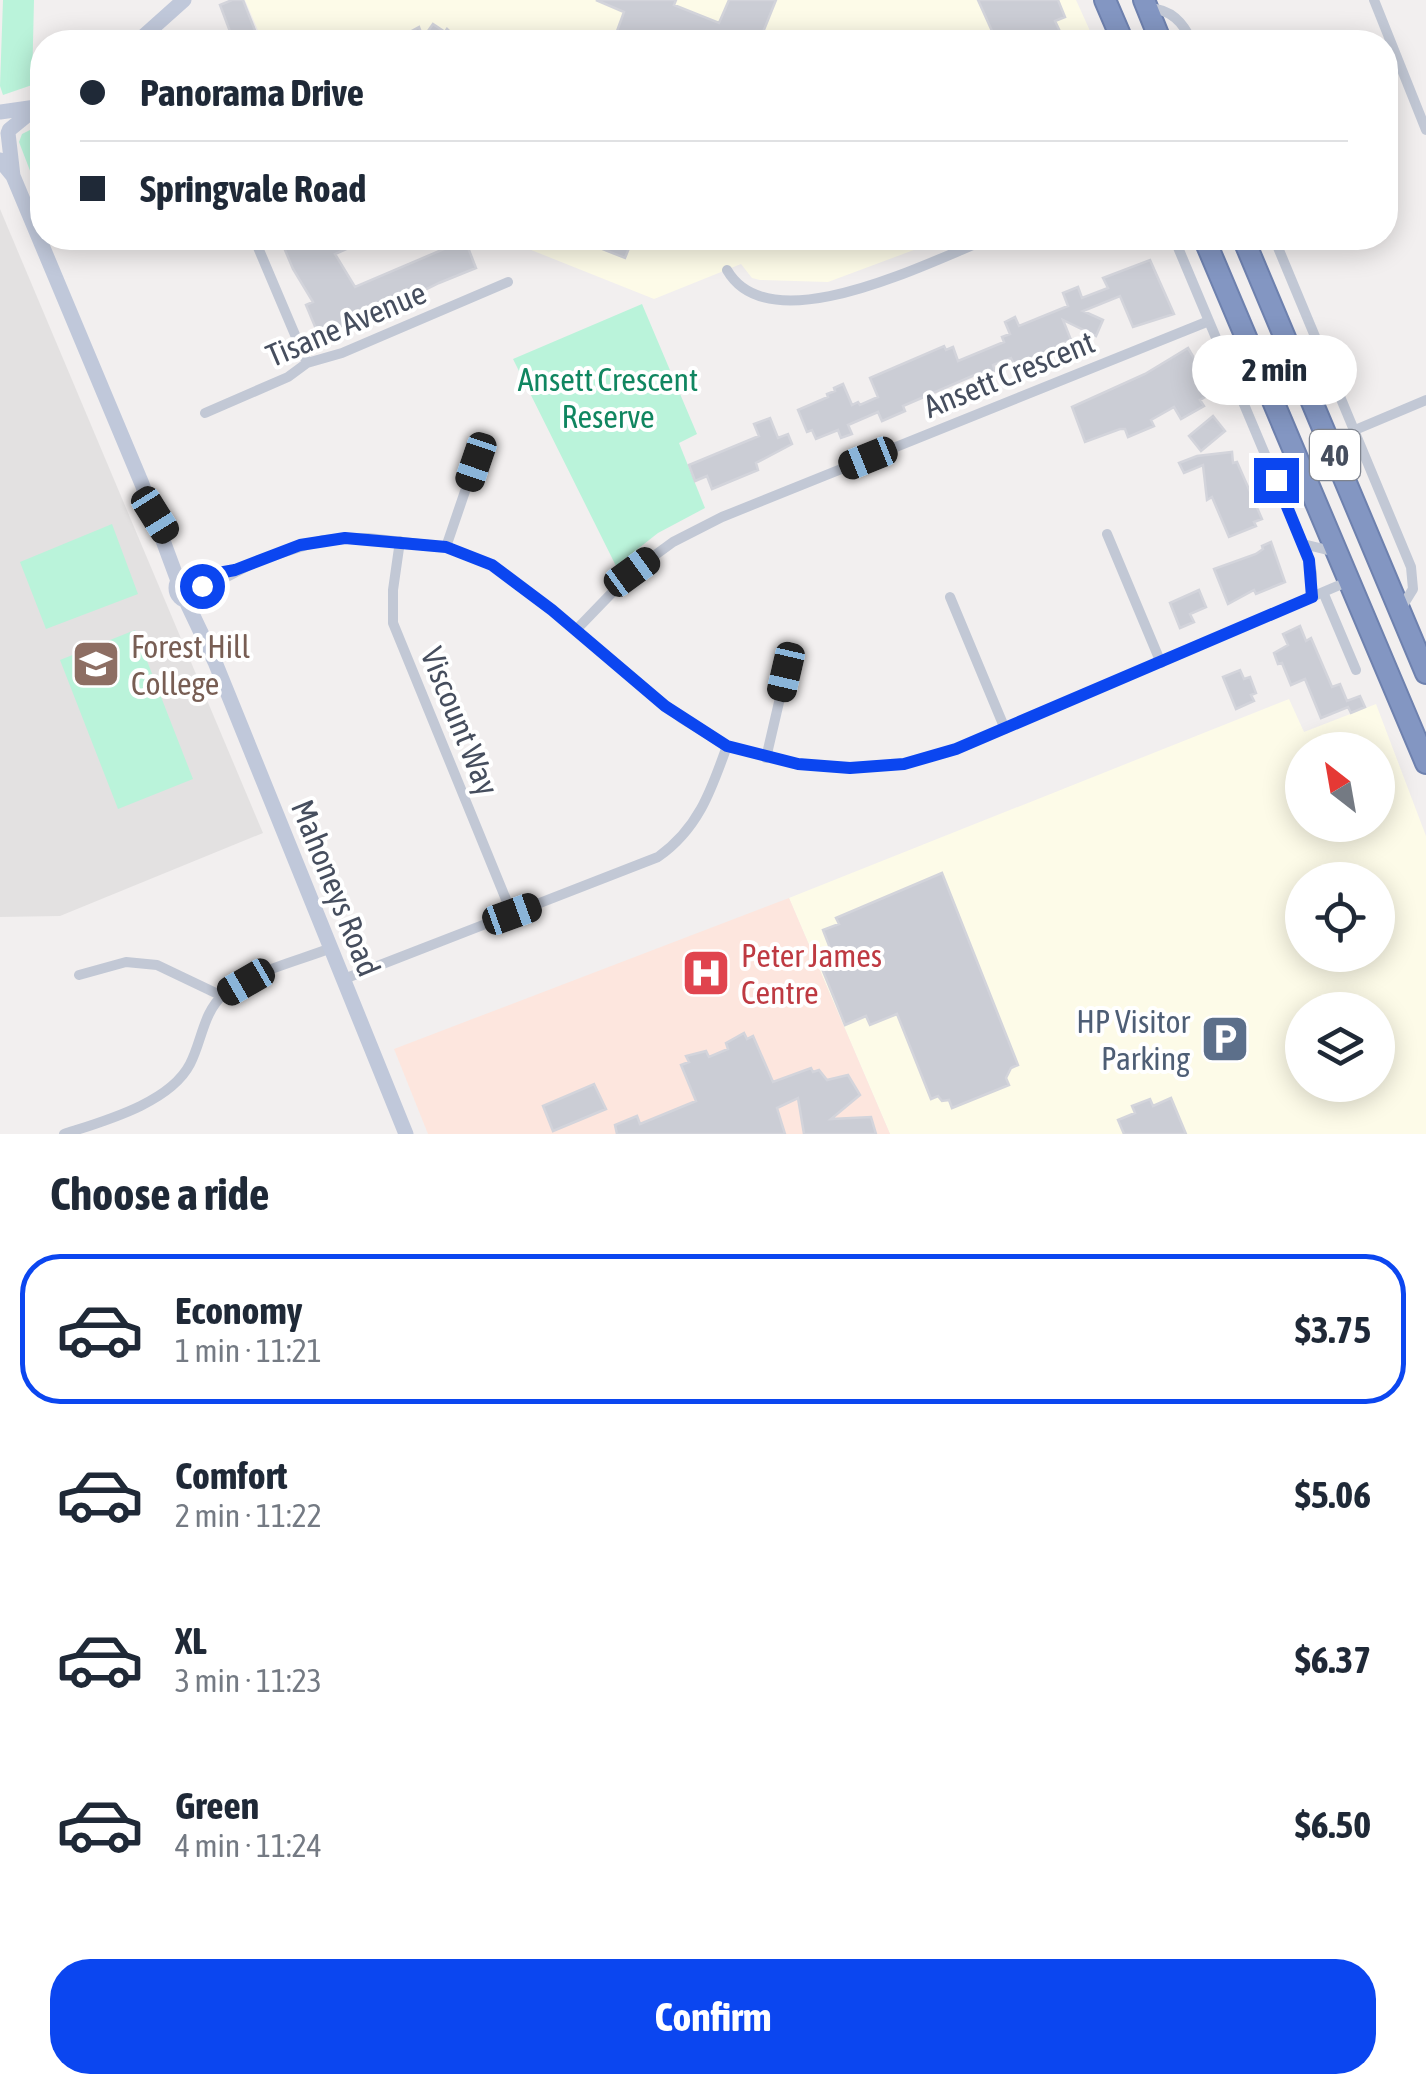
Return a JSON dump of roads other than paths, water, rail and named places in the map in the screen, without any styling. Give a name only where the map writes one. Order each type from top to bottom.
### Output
[{"type":"highway","points":[[1105,0],[1118,30]]},
{"type":"highway","points":[[1145,4],[1157,30]]},
{"type":"highway","name":"40","points":[[1209,250],[1426,764]]},
{"type":"highway","name":"40","points":[[1249,250],[1426,673]]},
{"type":"main road","points":[[154,30],[184,0]]},
{"type":"main road","points":[[0,112],[30,107]]},
{"type":"main road","name":"Mahoneys Road","points":[[0,112],[7,119],[5,134],[13,176],[30,217]]},
{"type":"main road","points":[[5,134],[30,113]]},
{"type":"main road","name":"Mahoneys Road","points":[[0,160],[13,176]]},
{"type":"main road","name":"Mahoneys Road","points":[[44,250],[155,515],[194,583],[215,662]]},
{"type":"main road","name":"Mahoneys Road","points":[[194,583],[177,593],[186,600],[215,662],[406,1134]]},
{"type":"street","points":[[1377,1],[1388,30]]},
{"type":"street","points":[[1145,4],[1172,14],[1183,30]]},
{"type":"street","points":[[1398,56],[1426,130]]},
{"type":"street","points":[[259,250],[307,363]]},
{"type":"street","points":[[726,270],[736,286],[747,294],[820,300],[854,292],[960,250]]},
{"type":"street","points":[[1179,250],[1303,544],[1317,595],[1356,670]]},
{"type":"street","points":[[1279,250],[1411,567],[1413,589],[1400,610]]},
{"type":"street","name":"Tisane Avenue","points":[[205,412],[288,377],[307,363],[342,353],[508,282]]},
{"type":"street","name":"Ansett Crescent","points":[[576,630],[632,572],[672,542],[722,516],[1209,320]]},
{"type":"street","points":[[1355,430],[1426,400]]},
{"type":"street","points":[[446,547],[476,462]]},
{"type":"street","points":[[1107,534],[1161,663]]},
{"type":"street","points":[[194,583],[323,540],[400,541],[446,547],[492,565],[681,718],[727,746],[766,758],[850,768],[904,764],[956,749],[1349,581]]},
{"type":"street","name":"Viscount Way","points":[[400,541],[393,623],[512,914]]},
{"type":"street","points":[[1303,544],[1336,552]]},
{"type":"street","points":[[950,597],[1005,729]]},
{"type":"street","points":[[766,758],[786,672]]},
{"type":"street","points":[[344,979],[638,866],[676,844],[704,808],[727,746]]},
{"type":"street","points":[[64,1134],[167,1092],[191,1063],[206,1019],[222,996],[246,982],[331,948]]},
{"type":"street","points":[[79,975],[126,962],[157,965],[222,996]]},
{"type":"place","name":"Forest Hill College","points":[[96,664]]},
{"type":"place","name":"Peter James Centre","points":[[706,973]]},
{"type":"place","name":"HP Visitor Parking","points":[[1225,1039]]},
{"type":"park label","name":"Ansett Crescent Reserve","points":[[608,398]]}]
